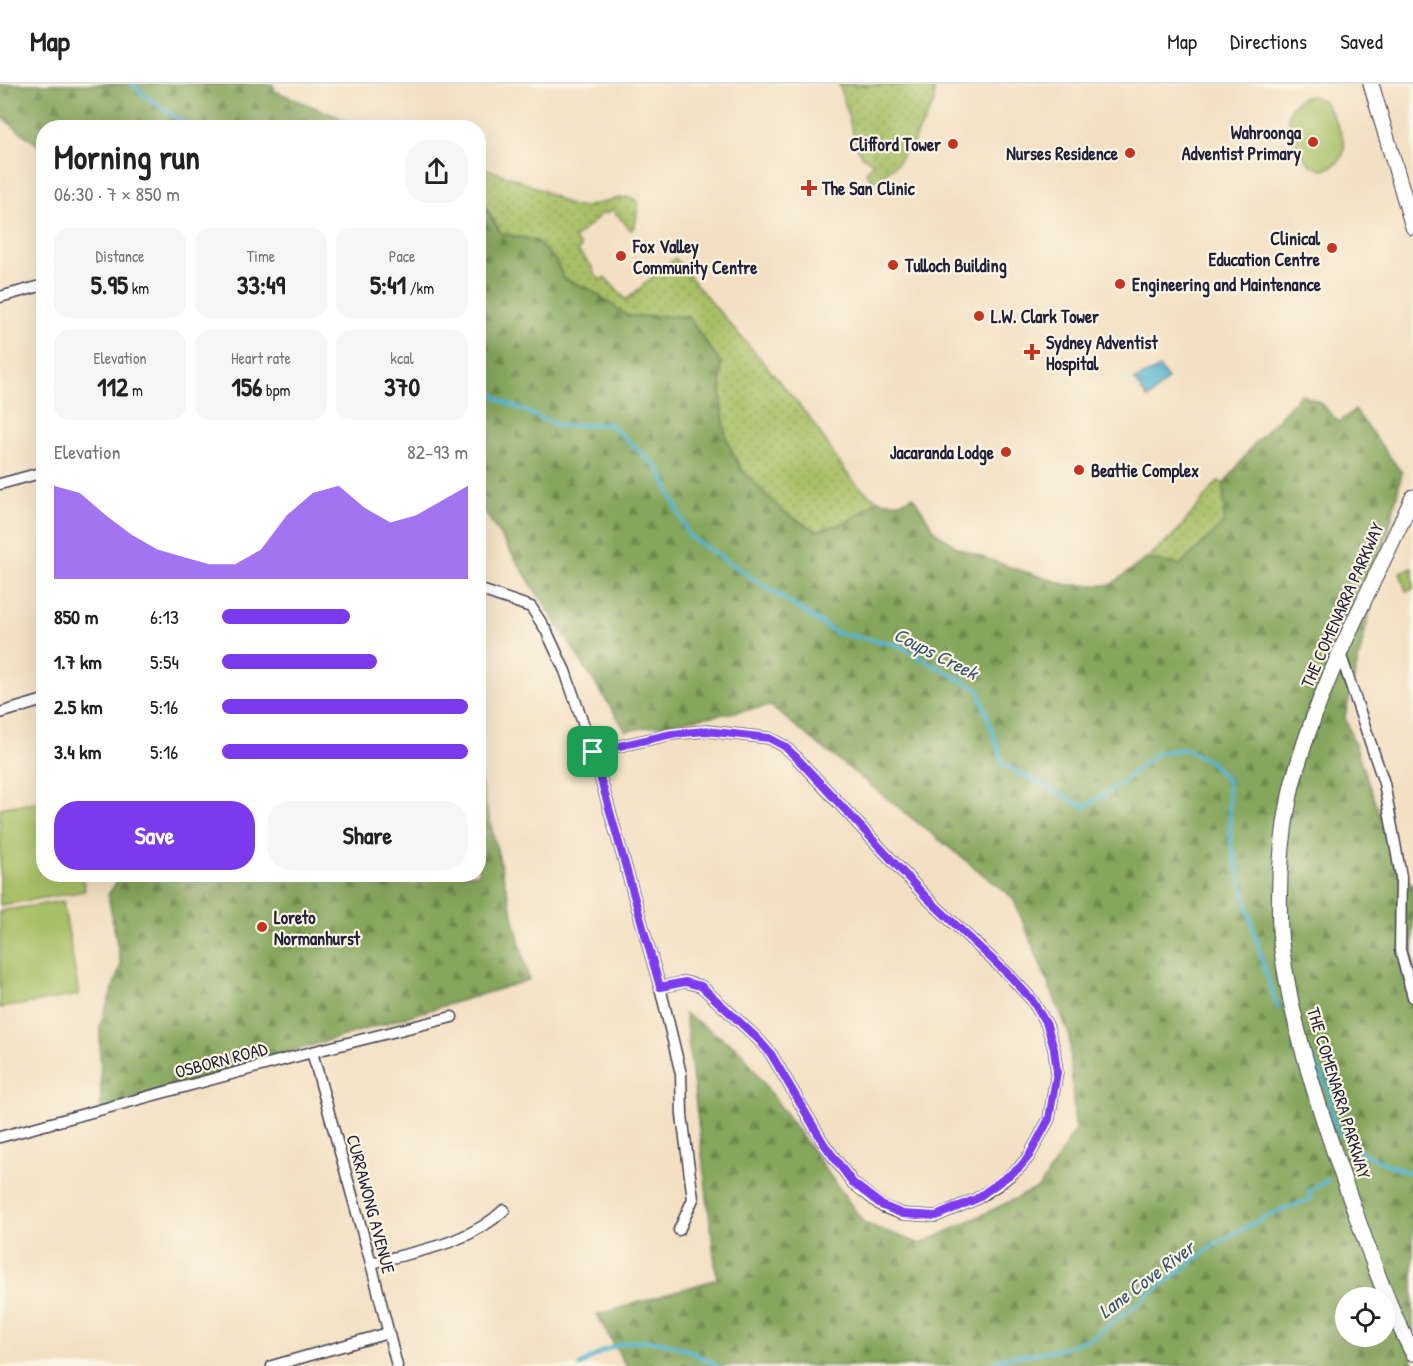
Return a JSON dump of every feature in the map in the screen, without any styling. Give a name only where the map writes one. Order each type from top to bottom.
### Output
[{"type":"main road","points":[[1371,84],[1413,227]]},
{"type":"main road","name":"THE COMENARRA PARKWAY","points":[[1413,497],[1319,702],[1290,792],[1284,833],[1280,931],[1284,967],[1303,1052],[1334,1152],[1380,1284],[1398,1326],[1413,1353]]},
{"type":"street","points":[[0,297],[36,287]]},
{"type":"street","points":[[0,484],[36,474]]},
{"type":"street","points":[[486,592],[531,607],[546,630],[565,670],[593,752],[660,987],[681,1074],[682,1115],[693,1199],[679,1230]]},
{"type":"street","points":[[1340,653],[1384,783],[1401,877],[1400,950],[1413,997]]},
{"type":"street","points":[[0,713],[36,702]]},
{"type":"street","points":[[593,752],[672,734],[706,731],[769,738],[784,746],[927,898],[1009,975],[1032,1000],[1047,1025],[1054,1049],[1057,1072],[1049,1119],[1029,1156],[999,1185],[976,1199],[936,1216],[903,1214],[883,1206],[853,1183],[824,1144],[771,1054],[742,1024],[701,986],[685,982],[660,987]]},
{"type":"street","name":"OSBORN ROAD","points":[[0,1137],[312,1052],[452,1017]]},
{"type":"street","name":"CURRAWONG AVENUE","points":[[312,1052],[371,1263],[397,1366]]},
{"type":"street","points":[[371,1263],[466,1237],[485,1226],[504,1210]]},
{"type":"street","points":[[272,1366],[388,1334]]},
{"type":"green space","points":[[0,84],[273,84],[275,91],[345,120],[36,120],[36,144],[0,116]]},
{"type":"green space","points":[[839,84],[934,86],[934,103],[910,148],[907,147],[897,164],[876,181],[866,173],[873,163],[861,155],[857,147]]},
{"type":"green space","points":[[1312,96],[1324,101],[1343,138],[1343,156],[1329,168],[1317,168],[1308,162],[1297,144],[1288,119],[1295,103],[1302,98]]},
{"type":"green space","points":[[486,169],[528,184],[577,207],[625,198],[636,200],[638,205],[635,227],[631,230],[612,209],[606,214],[604,212],[574,239],[581,247],[578,251],[593,268],[593,272],[601,281],[605,277],[626,300],[675,258],[795,399],[848,475],[857,485],[878,500],[847,522],[817,531],[783,512],[740,468],[726,439],[721,398],[721,363],[687,316],[628,316],[589,289],[564,279],[555,261],[536,241],[501,233],[486,208]]},
{"type":"green space","points":[[486,209],[501,233],[536,241],[556,261],[564,279],[589,289],[628,316],[687,316],[721,363],[721,398],[726,438],[740,468],[783,512],[817,531],[847,522],[878,500],[896,502],[913,496],[935,531],[958,548],[1068,585],[1110,585],[1146,559],[1180,565],[1224,523],[1224,484],[1255,443],[1301,394],[1319,402],[1339,422],[1355,410],[1402,473],[1345,717],[1399,870],[1413,886],[1413,1366],[626,1366],[597,1315],[717,1279],[685,1014],[740,1050],[864,1223],[921,1244],[1040,1187],[1075,1130],[1069,1034],[1013,898],[770,706],[626,731],[486,514]]},
{"type":"green space","points":[[1218,481],[1224,484],[1224,523],[1180,565],[1146,559],[1176,533]]},
{"type":"green space","points":[[1413,568],[1413,589],[1406,591],[1400,572]]},
{"type":"green space","points":[[36,802],[36,882],[83,882],[85,891],[0,905],[0,808]]},
{"type":"green space","name":"Loreto Normanhurst","points":[[486,805],[529,980],[101,1109],[100,1025],[121,965],[108,895],[116,882],[486,882]]},
{"type":"green space","points":[[63,901],[79,995],[0,1008],[0,911]]},
{"type":"water","points":[[1160,368],[1168,379],[1148,399],[1134,380]]},
{"type":"waterway","name":"Coups Creek","points":[[132,84],[180,120]]},
{"type":"waterway","name":"Coups Creek","points":[[486,389],[502,401],[559,426],[609,424],[660,470],[689,536],[836,633],[895,644],[978,689],[1004,765],[1085,807],[1124,781],[1156,753],[1186,749],[1209,761],[1228,781],[1231,844],[1262,961],[1278,1008]]},
{"type":"waterway","name":"Coups Creek","points":[[1311,1055],[1330,1096],[1332,1116],[1344,1138],[1365,1154],[1413,1174]]},
{"type":"waterway","name":"Lane Cove River","points":[[986,1366],[1006,1357],[1059,1350],[1093,1337],[1217,1243],[1269,1215],[1310,1199],[1309,1191],[1328,1180]]},
{"type":"waterway","name":"Lane Cove River","points":[[580,1366],[615,1346],[632,1341],[648,1340],[682,1348],[718,1366]]},
{"type":"place","name":"Wahroonga Adventist Primary","points":[[1313,142]]},
{"type":"place","name":"Clifford Tower","points":[[953,144]]},
{"type":"place","name":"Nurses Residence","points":[[1130,153]]},
{"type":"place","name":"The San Clinic","points":[[809,188]]},
{"type":"place","name":"Clinical Education Centre","points":[[1332,248]]},
{"type":"place","name":"Fox Valley Community Centre","points":[[621,256]]},
{"type":"place","name":"Tulloch Building","points":[[893,265]]},
{"type":"place","name":"Engineering and Maintenance","points":[[1120,284]]},
{"type":"place","name":"L.W. Clark Tower","points":[[979,316]]},
{"type":"place","name":"Sydney Adventist Hospital","points":[[1032,352]]},
{"type":"place","name":"Jacaranda Lodge","points":[[1006,452]]},
{"type":"place","name":"Beattie Complex","points":[[1079,470]]},
{"type":"place","name":"Loreto Normanhurst","points":[[262,927]]},
{"type":"route","points":[[706,731],[769,738],[784,746],[796,757],[909,880],[1009,975],[1032,1000],[1047,1025],[1054,1049],[1057,1072],[1054,1094],[1049,1119],[1029,1156],[1019,1168],[999,1185],[976,1199],[936,1216],[903,1214],[883,1206],[853,1183],[824,1144],[771,1054],[758,1039],[701,986],[685,982],[660,987],[593,752],[672,734],[706,731]]}]
